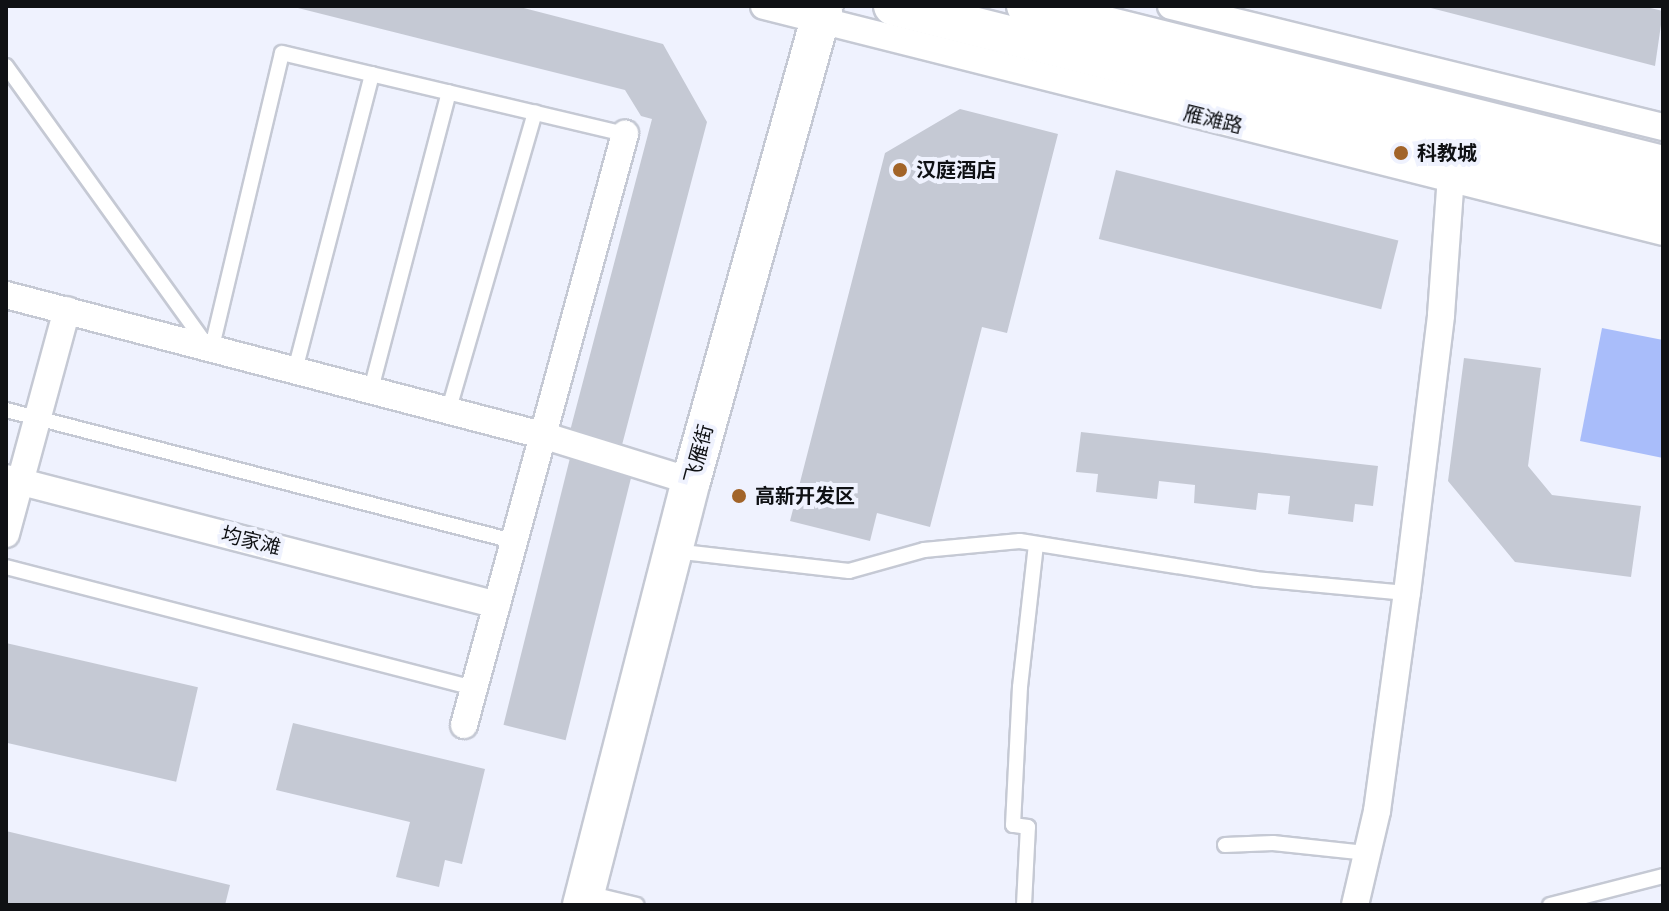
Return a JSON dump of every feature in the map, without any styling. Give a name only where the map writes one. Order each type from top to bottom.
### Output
[{"type":"main road","name":"雁滩路","points":[[893,6],[1452,164],[1663,200]]},
{"type":"main road","points":[[1026,6],[1663,165]]},
{"type":"main road","name":"飞雁街","points":[[584,899],[691,481],[822,13]]},
{"type":"street","name":"雁滩路","points":[[764,6],[822,13],[1452,164],[1663,232]]},
{"type":"street","points":[[1171,6],[1663,127]]},
{"type":"street","points":[[464,725],[625,134]]},
{"type":"street","points":[[1355,905],[1367,853],[1407,593],[1441,315],[1452,164]]},
{"type":"street","points":[[6,295],[294,374],[542,435],[691,481]]},
{"type":"street","points":[[6,534],[13,480],[37,418],[67,310]]},
{"type":"street","name":"均家滩","points":[[13,480],[497,605]]},
{"type":"lane","points":[[211,351],[282,53],[625,134]]},
{"type":"lane","points":[[6,66],[211,351]]},
{"type":"lane","points":[[294,374],[372,74]]},
{"type":"lane","points":[[370,393],[449,92]]},
{"type":"lane","points":[[448,412],[535,112]]},
{"type":"lane","points":[[6,410],[513,541]]},
{"type":"lane","points":[[1024,905],[1028,827],[1013,825],[1020,687],[1036,544]]},
{"type":"lane","points":[[673,551],[849,571],[924,550],[1036,544],[1256,579],[1407,593]]},
{"type":"lane","points":[[6,567],[474,688]]},
{"type":"lane","points":[[1225,845],[1273,843],[1367,853]]},
{"type":"lane","points":[[1550,905],[1663,876]]},
{"type":"lane","points":[[584,899],[637,905]]},
{"type":"shaded area","points":[[1602,328],[1663,340],[1663,458],[1580,441]]},
{"type":"building","points":[[290,6],[516,6],[663,44],[707,122],[622,445],[570,431],[652,119],[641,116],[625,90]]},
{"type":"building","points":[[1642,6],[1663,11],[1655,66],[1427,7]]},
{"type":"building","points":[[960,109],[1058,134],[1007,333],[982,327],[930,527],[877,513],[870,541],[790,521],[885,153]]},
{"type":"building","points":[[1116,170],[1398,240],[1381,309],[1099,239]]},
{"type":"building","points":[[1464,358],[1541,368],[1528,466],[1552,495],[1641,506],[1631,577],[1515,562],[1448,481]]},
{"type":"building","points":[[1081,432],[1378,466],[1373,506],[1355,504],[1353,522],[1288,514],[1290,496],[1258,493],[1256,510],[1194,503],[1195,485],[1159,481],[1157,499],[1096,492],[1098,474],[1076,472]]},
{"type":"building","points":[[570,458],[632,473],[566,740],[503,725]]},
{"type":"building","points":[[6,643],[198,687],[176,782],[6,743]]},
{"type":"building","points":[[293,723],[485,769],[462,864],[445,860],[439,887],[396,877],[410,822],[276,790]]},
{"type":"building","points":[[6,831],[230,885],[225,905],[6,905]]},
{"type":"place","name":"科教城","points":[[1401,153]]},
{"type":"place","name":"汉庭酒店","points":[[900,170]]},
{"type":"place","name":"高新开发区","points":[[739,496]]}]
